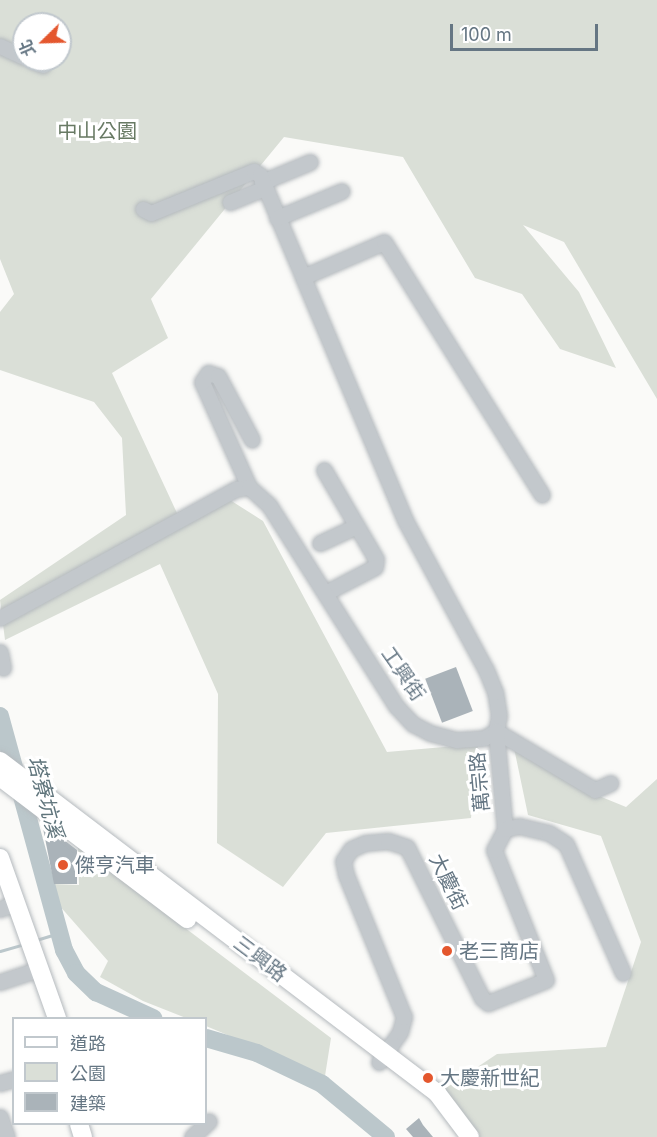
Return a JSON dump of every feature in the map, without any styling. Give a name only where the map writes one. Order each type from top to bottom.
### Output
[{"type":"main road","points":[[0,761],[35,797]]},
{"type":"main road","points":[[0,777],[35,797]]},
{"type":"main road","name":"三興路","points":[[35,797],[382,1058],[437,1093],[470,1137]]},
{"type":"main road","points":[[0,858],[5,903],[20,931],[45,1017]]},
{"type":"main road","points":[[31,963],[57,1017]]},
{"type":"main road","name":"三興路","points":[[382,1058],[430,1103],[458,1137]]},
{"type":"street","points":[[230,202],[310,162]]},
{"type":"street","points":[[143,209],[151,213],[254,171],[263,185],[303,277],[405,520],[486,670],[495,692],[499,716],[496,731],[595,790],[611,783]]},
{"type":"street","points":[[277,218],[342,191]]},
{"type":"street","points":[[303,277],[384,243],[542,495]]},
{"type":"street","points":[[0,618],[236,489],[249,487],[202,382],[208,373],[218,376],[252,440]]},
{"type":"street","points":[[324,470],[376,559],[375,567],[325,593]]},
{"type":"street","name":"工興街","points":[[249,487],[269,505],[396,706],[413,724],[430,733],[457,740],[484,738],[496,731]]},
{"type":"street","points":[[320,543],[356,526]]},
{"type":"street","points":[[0,652],[3,668]]},
{"type":"street","name":"萬宗路","points":[[496,731],[505,829]]},
{"type":"street","points":[[505,829],[529,828],[549,833],[566,844],[623,973]]},
{"type":"street","name":"大慶街","points":[[382,1058],[400,1032],[404,1017],[343,861],[351,849],[365,843],[388,841],[407,848],[482,998],[488,1002],[546,980],[494,850],[505,829]]},
{"type":"street","points":[[0,982],[31,963]]},
{"type":"street","points":[[0,1117],[7,1137]]},
{"type":"street","points":[[192,1137],[205,1125]]},
{"type":"green space","name":"中山公園","points":[[0,0],[657,0],[657,399],[564,242],[523,225],[579,292],[616,368],[560,349],[522,294],[475,278],[403,157],[284,137],[151,299],[168,338],[112,373],[177,513],[219,493],[263,521],[387,752],[478,744],[471,818],[326,833],[283,887],[217,843],[218,694],[160,564],[5,640],[0,600],[126,515],[122,438],[94,402],[0,370],[0,312],[14,294],[0,259]]},
{"type":"green space","points":[[514,748],[582,789],[626,807],[657,779],[657,1137],[474,1137],[443,1090],[497,1054],[606,1047],[641,942],[601,836],[528,815]]},
{"type":"green space","points":[[78,847],[331,1038],[325,1076],[207,1026],[207,1017],[183,1017],[143,1001],[100,977],[108,961],[58,904],[53,884],[79,885]]},
{"type":"building","points":[[456,667],[473,711],[442,723],[425,679]]},
{"type":"building","name":"傑亨汽車","points":[[42,823],[77,850],[77,884],[54,884]]},
{"type":"building","points":[[419,1118],[433,1137],[413,1137],[406,1129]]},
{"type":"waterway","name":"塔寮坑溪","points":[[0,716],[64,950],[76,973],[96,992],[151,1017]]},
{"type":"waterway","points":[[36,940],[59,933]]},
{"type":"waterway","points":[[0,951],[24,944]]},
{"type":"waterway","name":"塔寮坑溪","points":[[207,1038],[257,1053],[322,1084],[386,1137]]},
{"type":"place","name":"傑亨汽車","points":[[63,865]]},
{"type":"place","name":"老三商店","points":[[447,951]]},
{"type":"place","name":"大慶新世紀","points":[[428,1078]]}]
